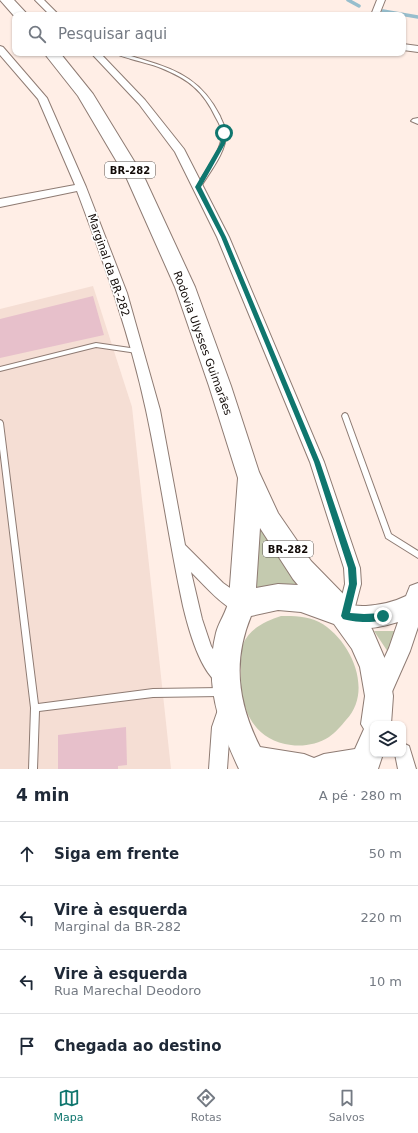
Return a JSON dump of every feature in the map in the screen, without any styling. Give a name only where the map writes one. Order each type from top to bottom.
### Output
[{"type":"highway","points":[[6,0],[18,12]]},
{"type":"highway","name":"Rodovia Ulysses Guimarães","points":[[54,56],[85,94],[139,186],[185,287],[220,386],[247,472],[269,520],[302,570],[345,616],[362,639],[374,666],[381,713]]},
{"type":"highway","name":"Rodovia Ulysses Guimarães","points":[[247,472],[248,537],[241,606],[231,629],[226,654],[226,692],[240,741],[252,764]]},
{"type":"highway","points":[[241,606],[266,598],[293,597],[320,603],[345,616]]},
{"type":"highway","points":[[324,769],[367,760]]},
{"type":"highway","points":[[252,764],[304,769]]},
{"type":"main road","points":[[345,616],[364,618],[383,616],[400,611],[417,598]]},
{"type":"main road","points":[[381,713],[399,651],[417,598]]},
{"type":"street","points":[[39,0],[52,12]]},
{"type":"street","points":[[376,12],[381,0]]},
{"type":"street","points":[[406,48],[418,50]]},
{"type":"street","name":"Marginal da BR-282","points":[[0,49],[42,98],[81,187],[121,293],[153,410],[178,549],[194,619],[204,650],[226,692]]},
{"type":"street","points":[[98,56],[142,102],[175,145],[223,237],[317,462],[352,568],[353,584],[345,616]]},
{"type":"street","points":[[0,203],[81,187]]},
{"type":"street","points":[[178,549],[213,583],[241,606]]},
{"type":"street","points":[[218,769],[226,692]]},
{"type":"street","points":[[404,757],[407,769]]},
{"type":"lane","points":[[126,56],[169,69],[191,80],[212,102],[224,133],[222,144],[198,187]]},
{"type":"lane","points":[[0,369],[96,345],[137,351]]},
{"type":"lane","points":[[345,416],[388,536],[418,556]]},
{"type":"lane","points":[[0,423],[3,463],[35,708],[33,769]]},
{"type":"lane","points":[[35,708],[153,694],[226,692]]},
{"type":"shaded area","points":[[93,286],[132,407],[171,769],[0,769],[0,309]]},
{"type":"green space","points":[[255,514],[304,586],[252,589]]},
{"type":"green space","points":[[281,616],[305,617],[319,622],[330,630],[341,640],[349,653],[355,666],[358,681],[358,695],[354,708],[338,729],[325,739],[300,746],[277,742],[266,736],[257,728],[250,718],[242,695],[241,653],[243,644],[254,629]]},
{"type":"green space","points":[[374,631],[397,631],[390,655]]},
{"type":"building","points":[[93,296],[104,335],[0,358],[0,319]]},
{"type":"building","points":[[126,727],[127,765],[118,766],[118,769],[58,769],[58,735]]},
{"type":"waterway","points":[[348,0],[359,6]]},
{"type":"waterway","points":[[383,11],[389,12]]},
{"type":"waterway","points":[[406,15],[418,17]]},
{"type":"route","points":[[224,133],[222,144],[198,187],[223,237],[317,462],[352,568],[352,596],[345,616],[364,618],[383,616]]}]
